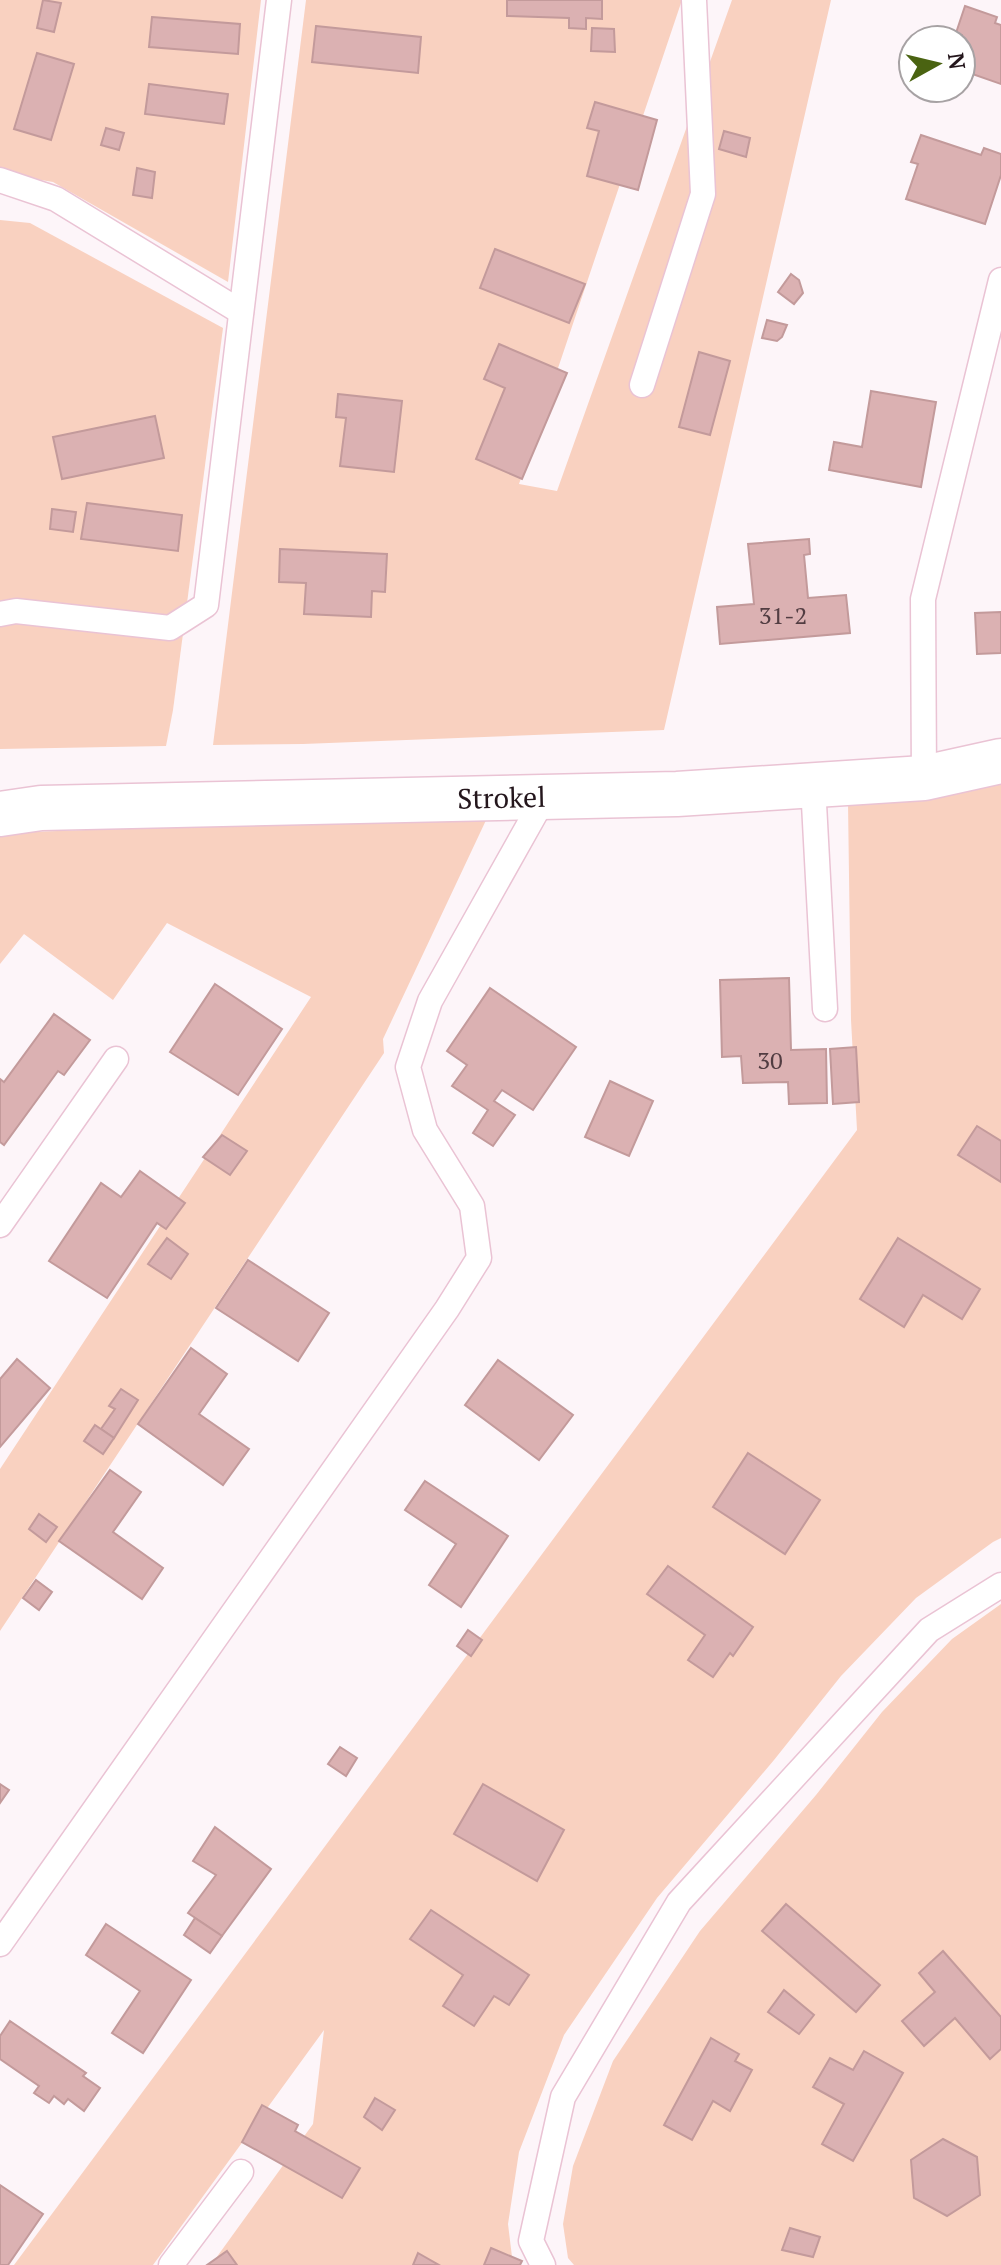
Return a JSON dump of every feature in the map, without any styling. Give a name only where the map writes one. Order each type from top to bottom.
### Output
[{"type":"street","name":"Strokel","points":[[0,814],[41,808],[677,794],[924,778],[1001,761]]},
{"type":"lane","points":[[0,614],[16,611],[170,628],[206,605],[279,0]]},
{"type":"lane","points":[[642,385],[703,194],[694,0]]},
{"type":"lane","points":[[0,180],[56,199],[241,312]]},
{"type":"lane","points":[[924,778],[923,599],[991,361],[1001,280]]},
{"type":"lane","points":[[813,785],[825,1009]]},
{"type":"lane","points":[[0,1944],[447,1309],[479,1258],[472,1206],[425,1130],[408,1067],[430,1001],[544,798]]},
{"type":"lane","points":[[0,1225],[116,1059]]},
{"type":"lane","points":[[543,2265],[531,2241],[563,2097],[679,1902],[929,1630],[1001,1585]]},
{"type":"lane","points":[[171,2265],[241,2172]]},
{"type":"shaded area","points":[[0,0],[261,0],[228,282],[53,182],[0,173]]},
{"type":"shaded area","points":[[306,0],[682,0],[519,484],[557,491],[732,0],[831,0],[664,730],[213,745]]},
{"type":"shaded area","points":[[0,220],[30,223],[223,328],[166,746],[0,749]]},
{"type":"shaded area","points":[[1001,777],[1001,1538],[916,1598],[841,1676],[657,1898],[564,2035],[519,2152],[508,2224],[513,2265],[211,2265],[313,2124],[324,2030],[153,2265],[14,2265],[857,1130],[851,1020],[848,803]]},
{"type":"shaded area","points":[[488,816],[383,1039],[384,1053],[0,1631],[0,1469],[311,997],[167,923],[113,1000],[24,934],[0,964],[0,833]]},
{"type":"shaded area","points":[[1001,1604],[1001,2265],[574,2265],[568,2258],[563,2224],[573,2166],[613,2061],[700,1931],[882,1712],[952,1639]]},
{"type":"building","points":[[43,0],[61,3],[54,32],[37,28]]},
{"type":"building","points":[[507,0],[602,0],[602,19],[586,18],[586,29],[569,28],[569,18],[507,16]]},
{"type":"building","points":[[965,6],[997,17],[995,23],[1001,25],[1001,84],[977,76],[977,24],[959,24]]},
{"type":"building","points":[[152,17],[240,24],[238,54],[149,47]]},
{"type":"building","points":[[316,26],[421,37],[418,73],[312,62]]},
{"type":"building","points":[[592,28],[614,29],[615,52],[591,51]]},
{"type":"building","points":[[37,53],[74,64],[51,140],[14,129]]},
{"type":"building","points":[[149,84],[228,94],[224,124],[145,114]]},
{"type":"building","points":[[595,102],[657,120],[638,190],[587,176],[599,131],[587,128]]},
{"type":"building","points":[[106,128],[124,133],[119,150],[101,145]]},
{"type":"building","points":[[724,131],[750,138],[746,157],[719,149]]},
{"type":"building","points":[[921,135],[981,155],[984,148],[1001,154],[1001,175],[985,224],[906,199],[918,164],[911,162]]},
{"type":"building","points":[[137,168],[155,172],[152,198],[133,195]]},
{"type":"building","points":[[495,249],[585,284],[569,323],[480,288]]},
{"type":"building","points":[[791,274],[799,280],[803,293],[794,304],[778,292]]},
{"type":"building","points":[[767,320],[787,325],[777,341],[762,338]]},
{"type":"building","points":[[499,344],[567,373],[522,479],[476,459],[505,388],[484,379]]},
{"type":"building","points":[[699,352],[730,361],[710,435],[679,427]]},
{"type":"building","points":[[871,391],[936,402],[921,487],[829,470],[834,442],[862,447]]},
{"type":"building","points":[[338,394],[402,401],[394,472],[340,466],[346,418],[336,417]]},
{"type":"building","points":[[155,416],[164,458],[62,479],[53,437]]},
{"type":"building","points":[[87,503],[182,515],[178,551],[81,539]]},
{"type":"building","points":[[52,509],[76,512],[73,532],[50,529]]},
{"type":"building","points":[[809,539],[810,554],[804,555],[808,598],[846,595],[850,633],[720,644],[717,607],[754,604],[748,544]]},
{"type":"building","points":[[280,549],[387,554],[385,592],[372,591],[371,617],[304,614],[306,583],[279,582]]},
{"type":"building","points":[[1001,612],[1001,653],[977,654],[975,613]]},
{"type":"building","points":[[789,978],[791,1050],[826,1049],[827,1103],[789,1104],[788,1082],[743,1083],[741,1056],[722,1057],[720,980]]},
{"type":"building","points":[[215,984],[282,1029],[238,1095],[170,1052]]},
{"type":"building","points":[[490,988],[576,1047],[533,1110],[502,1090],[494,1101],[515,1115],[493,1146],[473,1133],[488,1110],[452,1086],[467,1065],[447,1051]]},
{"type":"building","points":[[54,1014],[90,1040],[64,1075],[58,1071],[4,1145],[0,1142],[0,1079],[4,1082]]},
{"type":"building","points":[[856,1047],[859,1102],[833,1104],[830,1049]]},
{"type":"building","points":[[610,1081],[653,1101],[629,1156],[585,1137]]},
{"type":"building","points":[[977,1126],[1001,1141],[1001,1182],[958,1155]]},
{"type":"building","points":[[222,1135],[247,1151],[230,1175],[203,1157]]},
{"type":"building","points":[[140,1171],[185,1203],[166,1229],[157,1223],[107,1298],[49,1261],[101,1183],[121,1197]]},
{"type":"building","points":[[167,1238],[188,1254],[171,1279],[148,1264]]},
{"type":"building","points":[[898,1238],[980,1289],[962,1319],[923,1295],[904,1327],[860,1299]]},
{"type":"building","points":[[248,1260],[329,1313],[298,1361],[216,1308]]},
{"type":"building","points":[[191,1348],[227,1374],[199,1414],[249,1449],[223,1485],[138,1424]]},
{"type":"building","points":[[17,1359],[50,1388],[0,1447],[0,1379]]},
{"type":"building","points":[[498,1360],[573,1415],[539,1460],[465,1405]]},
{"type":"building","points":[[121,1389],[138,1400],[114,1438],[101,1429],[115,1409],[109,1406]]},
{"type":"building","points":[[95,1425],[114,1438],[103,1454],[84,1441]]},
{"type":"building","points":[[748,1453],[820,1500],[785,1554],[713,1507]]},
{"type":"building","points":[[110,1470],[141,1492],[113,1532],[163,1568],[142,1599],[59,1541]]},
{"type":"building","points":[[425,1481],[508,1536],[461,1607],[429,1585],[456,1544],[405,1510]]},
{"type":"building","points":[[39,1514],[57,1527],[46,1542],[29,1529]]},
{"type":"building","points":[[668,1566],[753,1627],[733,1656],[730,1653],[713,1677],[688,1660],[705,1635],[647,1594]]},
{"type":"building","points":[[36,1580],[52,1592],[39,1610],[23,1598]]},
{"type":"building","points":[[468,1630],[482,1640],[471,1656],[457,1646]]},
{"type":"building","points":[[340,1747],[357,1758],[346,1776],[328,1764]]},
{"type":"building","points":[[0,1784],[9,1790],[0,1803]]},
{"type":"building","points":[[483,1784],[564,1830],[537,1881],[454,1834]]},
{"type":"building","points":[[215,1827],[271,1869],[222,1936],[188,1913],[216,1875],[193,1861]]},
{"type":"building","points":[[786,1904],[880,1985],[856,2012],[762,1931]]},
{"type":"building","points":[[431,1910],[529,1975],[509,2005],[494,1996],[474,2026],[443,2006],[463,1975],[410,1939]]},
{"type":"building","points":[[195,1918],[222,1936],[210,1953],[184,1935]]},
{"type":"building","points":[[106,1924],[191,1980],[143,2053],[112,2033],[140,1991],[86,1955]]},
{"type":"building","points":[[943,1951],[1001,2017],[1001,2049],[990,2059],[955,2018],[924,2046],[902,2021],[935,1992],[919,1973]]},
{"type":"building","points":[[784,1990],[814,2015],[799,2034],[768,2012]]},
{"type":"building","points":[[10,2021],[86,2073],[83,2076],[100,2088],[84,2111],[68,2099],[64,2104],[54,2096],[49,2103],[34,2093],[39,2086],[0,2059],[0,2036]]},
{"type":"building","points":[[711,2038],[739,2054],[735,2061],[752,2070],[730,2111],[713,2101],[692,2140],[664,2125]]},
{"type":"building","points":[[864,2051],[903,2073],[853,2161],[822,2144],[844,2104],[813,2087],[830,2058],[853,2070]]},
{"type":"building","points":[[375,2098],[395,2110],[382,2130],[364,2117]]},
{"type":"building","points":[[262,2105],[298,2125],[295,2131],[360,2168],[342,2198],[242,2142]]},
{"type":"building","points":[[943,2139],[977,2157],[980,2195],[947,2216],[914,2198],[911,2160]]},
{"type":"building","points":[[0,2185],[43,2214],[8,2265],[0,2265]]},
{"type":"building","points":[[790,2228],[820,2237],[813,2257],[782,2250]]},
{"type":"building","points":[[491,2248],[522,2261],[520,2265],[484,2265]]},
{"type":"building","points":[[227,2251],[237,2265],[207,2265]]},
{"type":"building","points":[[418,2253],[439,2265],[413,2265]]}]
